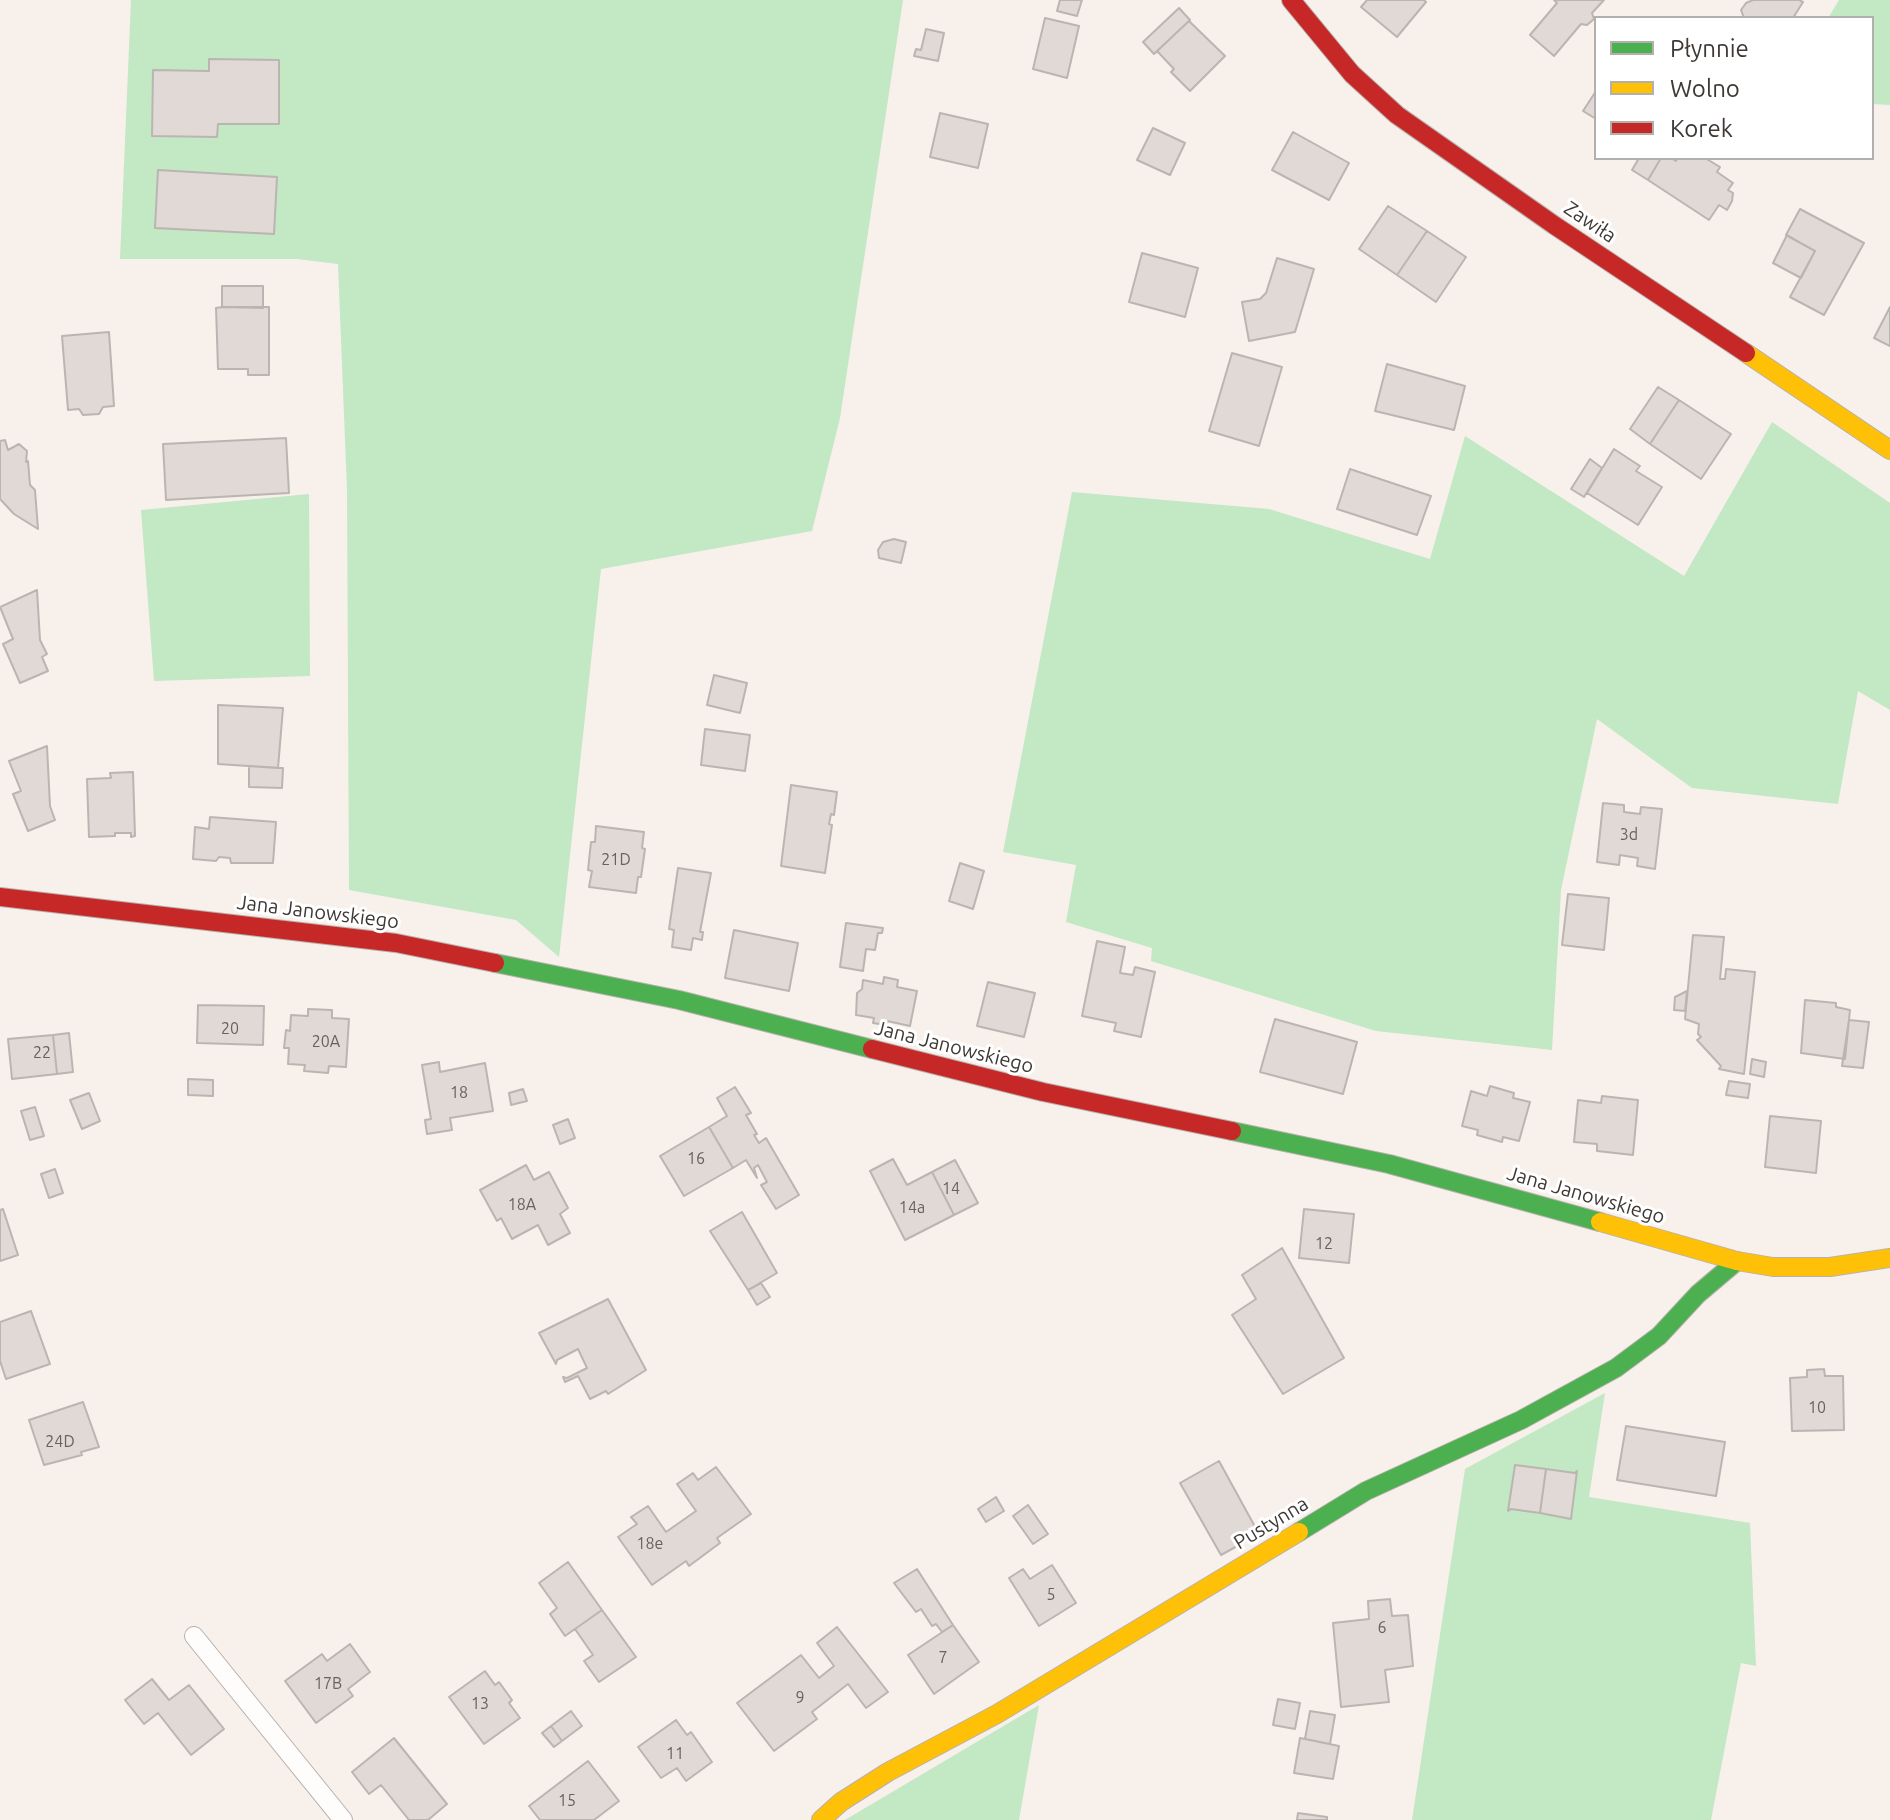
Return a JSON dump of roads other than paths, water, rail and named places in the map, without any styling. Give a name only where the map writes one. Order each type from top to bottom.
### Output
[{"type":"street","name":"Zawiła","points":[[1291,0],[1352,74],[1397,115],[1890,450]]},
{"type":"street","name":"Jana Janowskiego","points":[[0,897],[396,943],[679,1000],[1043,1092],[1389,1164],[1737,1261],[1773,1267],[1830,1267],[1890,1258]]},
{"type":"street","name":"Pustynna","points":[[821,1820],[841,1802],[888,1772],[997,1714],[1366,1491],[1521,1420],[1616,1368],[1659,1336],[1698,1294],[1737,1261]]},
{"type":"lane","points":[[194,1636],[343,1820]]}]
